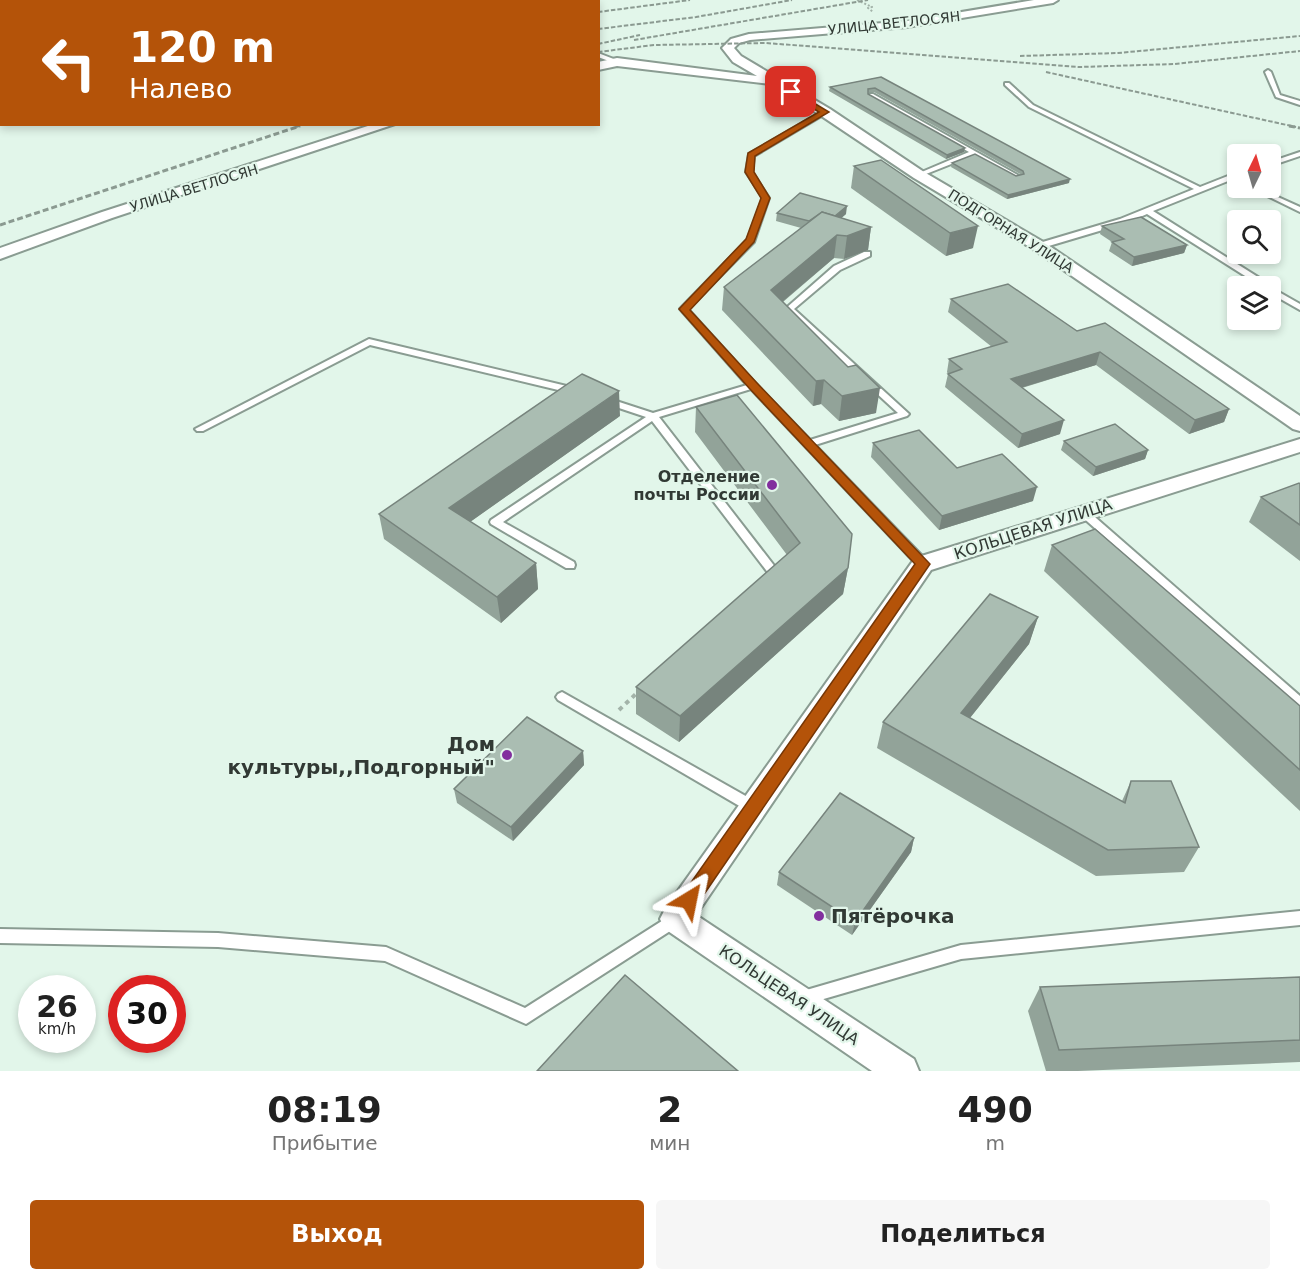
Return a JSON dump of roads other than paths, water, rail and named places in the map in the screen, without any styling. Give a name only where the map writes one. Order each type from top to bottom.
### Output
[{"type":"street","name":"УЛИЦА ВЕТЛОСЯН","points":[[735,41],[756,36],[907,24],[1053,0]]},
{"type":"street","name":"ПОДГОРНАЯ УЛИЦА","points":[[735,41],[728,48],[734,56],[825,112],[919,175],[1039,246],[1300,425]]},
{"type":"street","points":[[600,66],[617,62],[774,82]]},
{"type":"street","name":"УЛИЦА ВЕТЛОСЯН","points":[[0,254],[107,215],[383,126]]},
{"type":"street","name":"КОЛЬЦЕВАЯ УЛИЦА","points":[[923,564],[1300,445]]},
{"type":"street","points":[[676,919],[923,564]]},
{"type":"street","name":"КОЛЬЦЕВАЯ УЛИЦА","points":[[676,919],[902,1071]]},
{"type":"lane","points":[[600,56],[617,62]]},
{"type":"lane","points":[[1268,72],[1278,96],[1300,103]]},
{"type":"lane","points":[[1007,84],[1031,106],[1198,189]]},
{"type":"lane","points":[[871,95],[1018,177]]},
{"type":"lane","points":[[825,112],[751,155],[750,172],[766,198],[751,240],[684,309],[753,386],[923,564]]},
{"type":"lane","points":[[919,175],[973,153]]},
{"type":"lane","points":[[1281,160],[1300,154]]},
{"type":"lane","points":[[1039,246],[1148,211],[1227,179]]},
{"type":"lane","points":[[1275,198],[1300,210]]},
{"type":"lane","points":[[1148,211],[1250,276]]},
{"type":"lane","points":[[808,444],[904,414],[789,309],[837,268],[867,254]]},
{"type":"lane","points":[[1281,296],[1300,308]]},
{"type":"lane","points":[[200,429],[369,342],[580,392]]},
{"type":"lane","points":[[570,565],[495,522],[653,416],[753,386]]},
{"type":"lane","points":[[601,399],[653,416],[775,575],[765,583]]},
{"type":"lane","points":[[1084,513],[1300,703]]},
{"type":"lane","points":[[562,697],[754,807]]},
{"type":"lane","points":[[797,1000],[961,952],[1300,918]]},
{"type":"lane","points":[[0,936],[218,940],[386,954],[526,1016],[676,919]]},
{"type":"railway","points":[[600,12],[690,0]]},
{"type":"railway","points":[[600,29],[696,17],[792,0]]},
{"type":"railway","points":[[634,40],[868,0]]},
{"type":"railway","points":[[600,44],[640,35]]},
{"type":"railway","points":[[1020,56],[1118,53],[1300,36]]},
{"type":"railway","points":[[600,52],[654,45],[766,43],[1079,67],[1174,64],[1300,51]]},
{"type":"railway","points":[[1046,72],[1296,127]]},
{"type":"railway","points":[[0,225],[300,126]]},
{"type":"railway","points":[[1289,126],[1300,128]]},
{"type":"place","name":"Отделение почты России","points":[[772,485]]},
{"type":"place","name":"Дом культуры,,Подгорный\"","points":[[507,755]]},
{"type":"place","name":"Пятёрочка","points":[[819,916]]}]
